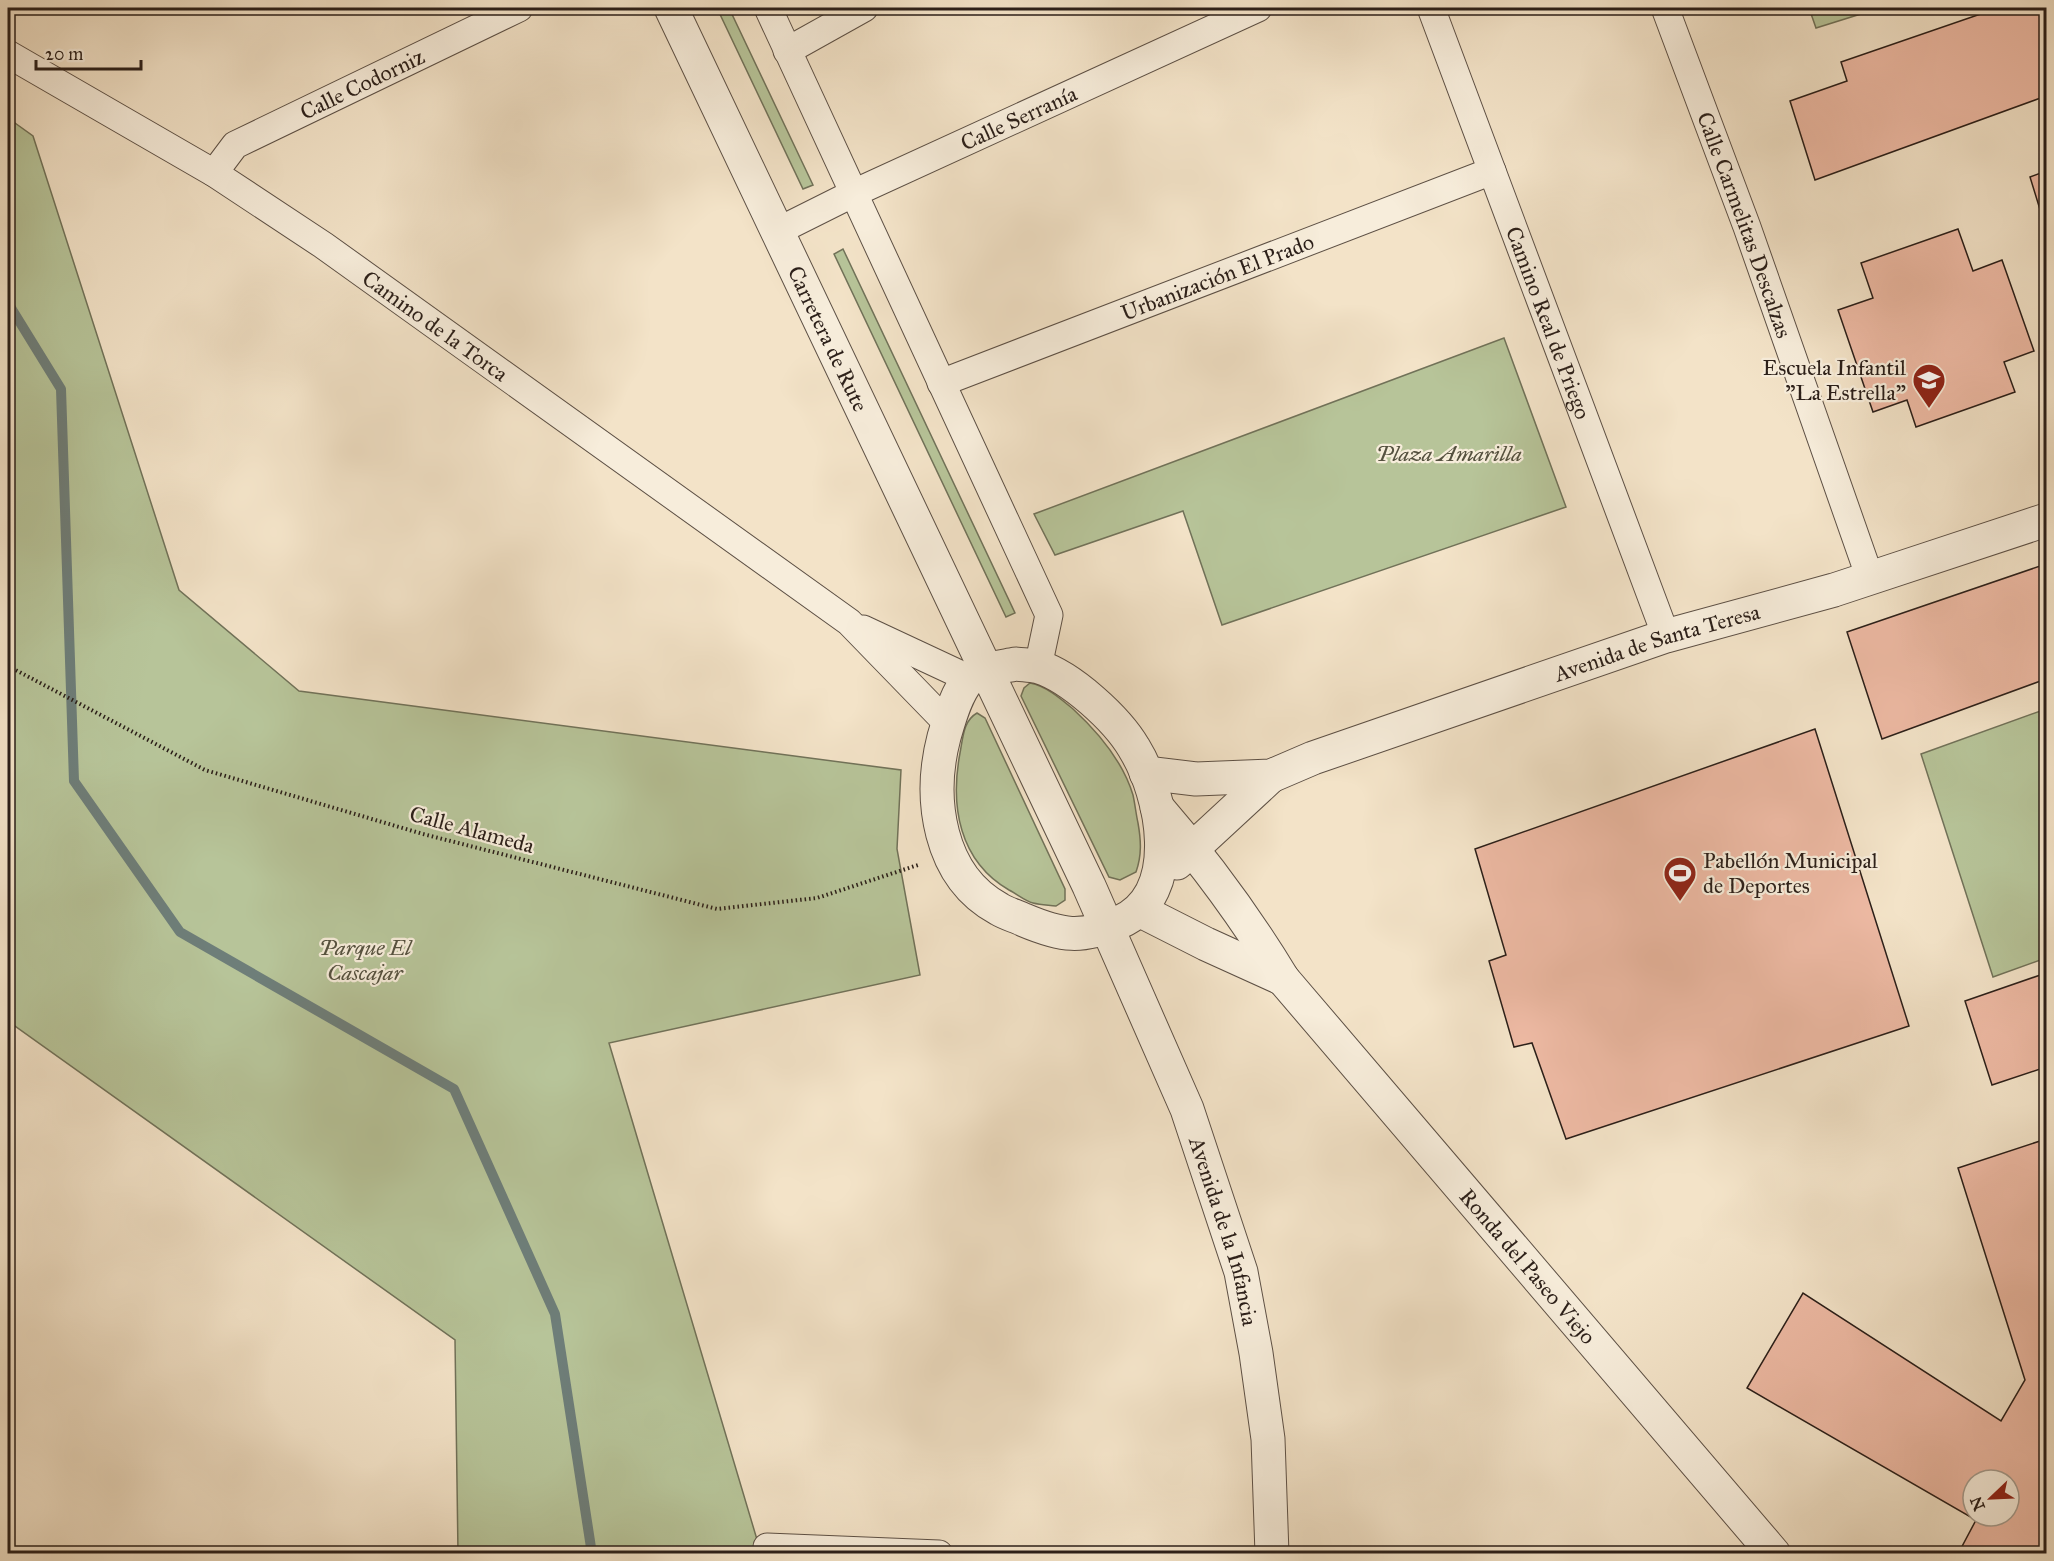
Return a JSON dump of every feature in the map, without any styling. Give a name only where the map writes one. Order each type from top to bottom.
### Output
[{"type":"street","name":"Calle Codorniz","points":[[214,173],[235,144],[519,8]]},
{"type":"street","name":"Carretera de Rute","points":[[671,8],[778,231],[978,674],[1107,927]]},
{"type":"street","points":[[768,8],[1049,615],[1038,667]]},
{"type":"street","points":[[788,51],[864,8]]},
{"type":"street","name":"Calle Serranía","points":[[778,231],[854,193],[1258,8]]},
{"type":"street","name":"Camino Real de Priego","points":[[1431,8],[1666,636]]},
{"type":"street","name":"Calle Carmelitas Descalzas","points":[[1665,8],[1747,227],[1870,578]]},
{"type":"street","name":"Camino de la Torca","points":[[8,54],[214,173],[323,245],[849,622],[948,724]]},
{"type":"street","name":"Urbanización El Prado","points":[[941,383],[1492,171]]},
{"type":"street","name":"Avenida de Santa Teresa","points":[[1146,773],[1197,780],[1270,776],[1313,758],[1666,636],[1834,590],[2046,520]]},
{"type":"street","name":"Camino de la Torca","points":[[849,622],[978,674]]},
{"type":"street","points":[[1016,664],[1038,667],[1060,677],[1112,720],[1134,748],[1146,773],[1157,807],[1163,848],[1158,881],[1139,910],[1124,920],[1091,932],[1062,934],[998,909],[970,886],[950,855],[940,830],[937,791],[939,757],[954,704],[978,674],[1016,664]]},
{"type":"street","name":"Avenida de Santa Teresa","points":[[1158,881],[1270,776]]},
{"type":"street","name":"Ronda del Paseo Viejo","points":[[1157,807],[1193,848],[1260,942],[1283,979],[1774,1554]]},
{"type":"street","name":"Ronda del Paseo Viejo","points":[[1139,910],[1206,945],[1283,979]]},
{"type":"street","name":"Avenida de la Infancia","points":[[1107,927],[1187,1109],[1241,1272],[1257,1353],[1268,1439],[1272,1554]]},
{"type":"street","points":[[767,1547],[939,1554]]},
{"type":"path","name":"Calle Alameda","points":[[8,666],[205,770],[423,834],[717,909],[817,898],[950,855]]},
{"type":"green space","points":[[717,8],[729,8],[813,185],[803,189]]},
{"type":"green space","points":[[1809,8],[1880,8],[1816,28]]},
{"type":"green space","name":"Parque El Cascajar","points":[[8,118],[33,136],[179,590],[299,691],[901,770],[897,849],[920,975],[609,1043],[761,1553],[458,1553],[455,1340],[8,1021]]},
{"type":"green space","points":[[843,249],[1015,613],[1006,617],[834,254]]},
{"type":"green space","name":"Plaza Amarilla","points":[[1504,338],[1566,507],[1222,625],[1183,511],[1055,555],[1034,514]]},
{"type":"green space","points":[[1030,683],[1047,690],[1073,709],[1092,728],[1123,771],[1133,795],[1139,829],[1140,854],[1136,872],[1120,880],[1109,877],[1021,696],[1024,688]]},
{"type":"green space","points":[[2046,709],[2046,958],[1993,977],[1921,754]]},
{"type":"green space","points":[[977,713],[985,718],[1065,889],[1065,900],[1056,906],[1030,902],[992,878],[979,864],[962,831],[956,793],[957,773],[964,730],[972,716]]},
{"type":"building","points":[[1998,8],[2046,8],[2046,96],[1815,180],[1790,101],[1847,81],[1841,62]]},
{"type":"building","points":[[2046,171],[2046,229],[2030,177]]},
{"type":"building","points":[[1958,229],[1973,271],[2002,260],[2034,351],[2004,362],[2015,392],[1916,427],[1907,400],[1873,412],[1838,310],[1873,298],[1861,263]]},
{"type":"building","points":[[2046,564],[2046,679],[1882,739],[1847,632]]},
{"type":"building","name":"Pabellón Municipal de Deportes","points":[[1815,729],[1909,1026],[1566,1139],[1532,1043],[1514,1047],[1489,961],[1506,955],[1475,849]]},
{"type":"building","points":[[2046,973],[2046,1067],[1992,1085],[1965,1001]]},
{"type":"building","points":[[2046,1139],[2046,1534],[2035,1554],[1958,1554],[1972,1528],[2021,1528],[2021,1468],[1961,1468],[1961,1511],[1747,1388],[1803,1293],[2001,1421],[2025,1380],[1958,1168]]},
{"type":"waterway","points":[[8,303],[61,389],[74,781],[180,932],[454,1089],[555,1314],[592,1554]]},
{"type":"place","name":"Escuela Infantil \"La Estrella\"","points":[[1929,409]]},
{"type":"place","name":"Pabellón Municipal de Deportes","points":[[1680,902]]}]
